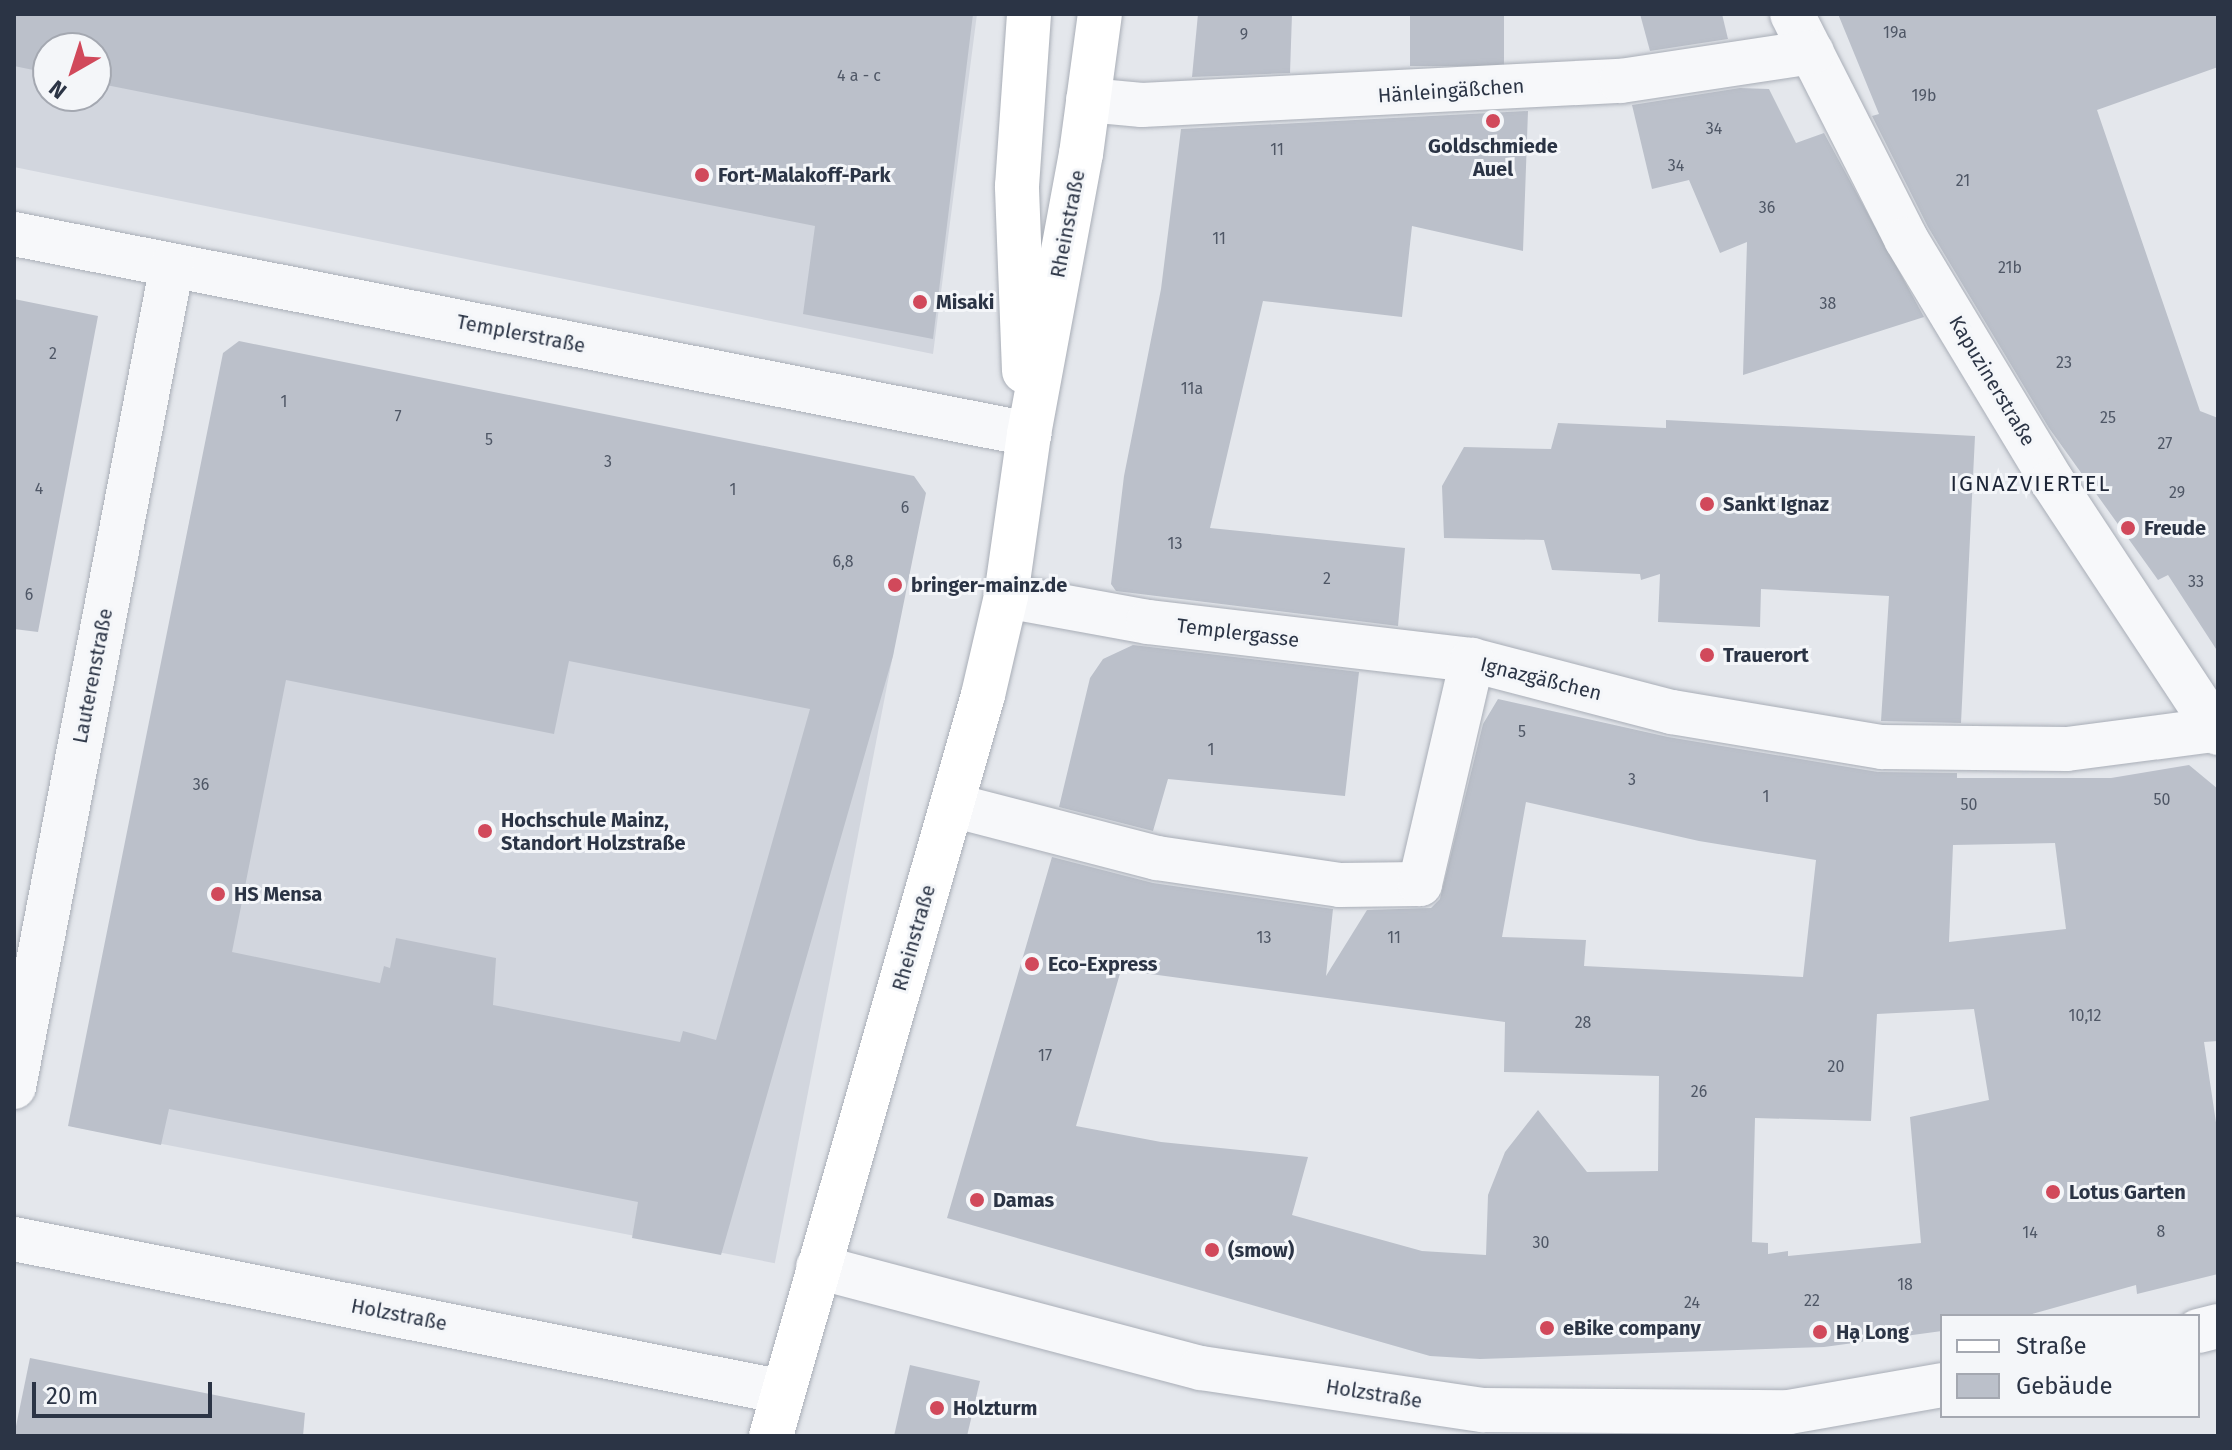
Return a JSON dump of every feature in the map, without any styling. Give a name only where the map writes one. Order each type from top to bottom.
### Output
[{"type":"main road","name":"Rheinstraße","points":[[1029,14],[1017,186],[1029,434]]},
{"type":"main road","name":"Rheinstraße","points":[[771,1436],[952,805],[1006,596],[1029,434],[1088,100],[1100,14]]},
{"type":"street","name":"Kapuzinerstraße","points":[[1792,14],[1906,239],[2052,481],[2216,731]]},
{"type":"street","name":"Hänleingäßchen","points":[[1088,100],[1157,104],[1621,81],[1812,52]]},
{"type":"street","name":"Templerstraße","points":[[14,234],[1029,434]]},
{"type":"street","name":"Lauterenstraße","points":[[14,1087],[172,265]]},
{"type":"street","name":"Templergasse","points":[[1006,596],[1148,622],[1472,660]]},
{"type":"street","name":"Ignazgäßchen","points":[[952,805],[1157,858],[1340,885],[1420,884],[1472,660],[1672,712],[1882,747],[2067,749],[2216,731]]},
{"type":"street","name":"Holzstraße","points":[[14,1239],[783,1392]]},
{"type":"street","name":"Holzstraße","points":[[818,1267],[1201,1368],[1483,1410],[1789,1412],[1940,1385]]},
{"type":"shaded area","name":"Fort-Malakoff-Park","points":[[14,14],[977,14],[933,354],[14,167]]},
{"type":"shaded area","name":"Hochschule Mainz, Standort Holzstraße","points":[[191,514],[894,651],[775,1263],[72,1127]]},
{"type":"building","name":"Fort-Malakoff-Park","points":[[14,14],[973,14],[933,339],[803,314],[815,226],[112,86],[112,32],[32,32],[32,70],[14,66]]},
{"type":"building","points":[[1198,14],[1292,14],[1290,73],[1192,77]]},
{"type":"building","points":[[1410,14],[1504,14],[1504,66],[1410,66]]},
{"type":"building","points":[[1640,14],[1722,14],[1728,39],[1650,51]]},
{"type":"building","points":[[1838,14],[2218,14],[2218,67],[2097,110],[2200,411],[2218,418],[2218,652],[2168,575],[2158,580],[2049,428],[1928,227],[1872,116],[1879,114]]},
{"type":"building","points":[[1740,88],[1769,89],[1796,143],[1824,133],[1924,317],[1743,375],[1747,242],[1720,253],[1689,180],[1652,189],[1632,105]]},
{"type":"building","points":[[1528,111],[1523,251],[1412,226],[1402,317],[1263,301],[1210,528],[1405,548],[1398,626],[1116,591],[1111,584],[1124,476],[1161,289],[1181,129]]},
{"type":"building","points":[[14,299],[98,316],[38,632],[14,629]]},
{"type":"building","name":"Hochschule Mainz, Standort Holzstraße","points":[[239,341],[914,476],[926,493],[893,656],[721,1255],[632,1238],[638,1202],[169,1109],[161,1145],[68,1126],[223,353]],"holes":[[[569,661],[810,709],[716,1040],[683,1031],[680,1042],[493,1005],[496,958],[396,938],[390,968],[384,966],[380,983],[232,952],[286,680],[554,734]]]},
{"type":"building","name":"Sankt Ignaz","points":[[1666,420],[1975,436],[1961,723],[1881,721],[1889,596],[1761,589],[1760,627],[1658,622],[1660,574],[1641,580],[1640,574],[1552,570],[1544,540],[1444,538],[1442,486],[1464,447],[1551,449],[1558,423],[1666,428]]},
{"type":"building","points":[[1133,645],[1359,672],[1345,796],[1168,779],[1153,831],[1059,807],[1090,678],[1103,659]]},
{"type":"building","points":[[1498,699],[1668,737],[1878,772],[1957,773],[1957,778],[2111,778],[2189,765],[2218,789],[2218,1041],[2204,1042],[2218,1136],[2218,1274],[2137,1294],[2136,1285],[2032,1314],[1940,1314],[1940,1331],[1824,1347],[1480,1359],[1430,1356],[947,1218],[1052,857],[1153,883],[1333,909],[1326,976],[1367,910],[1431,908],[1440,899],[1483,724]],"holes":[[[1526,802],[1699,841],[1816,860],[1803,977],[1584,966],[1586,940],[1502,937]],[[2055,843],[2066,929],[1949,942],[1953,845]],[[1121,970],[1505,1022],[1504,1072],[1659,1076],[1658,1171],[1587,1172],[1538,1110],[1505,1152],[1488,1195],[1486,1255],[1422,1251],[1292,1215],[1308,1157],[1161,1142],[1076,1126]],[[1974,1009],[1989,1100],[1910,1117],[1921,1243],[1788,1256],[1788,1251],[1768,1254],[1768,1243],[1752,1242],[1755,1118],[1871,1121],[1877,1014]]]},
{"type":"building","points":[[30,1358],[305,1413],[303,1436],[14,1436]]},
{"type":"building","name":"Holzturm","points":[[910,1365],[980,1381],[967,1436],[894,1436]]},
{"type":"place","name":"Goldschmiede Auel","points":[[1493,121]]},
{"type":"place","name":"Fort-Malakoff-Park","points":[[702,175]]},
{"type":"place","name":"Misaki","points":[[920,302]]},
{"type":"place","name":"Sankt Ignaz","points":[[1707,504]]},
{"type":"place","name":"Freude","points":[[2128,528]]},
{"type":"place","name":"bringer-mainz.de","points":[[895,585]]},
{"type":"place","name":"Trauerort","points":[[1707,655]]},
{"type":"place","name":"Hochschule Mainz, Standort Holzstraße","points":[[485,831]]},
{"type":"place","name":"HS Mensa","points":[[218,894]]},
{"type":"place","name":"Eco-Express","points":[[1032,964]]},
{"type":"place","name":"Lotus Garten","points":[[2053,1192]]},
{"type":"place","name":"Damas","points":[[977,1200]]},
{"type":"place","name":"(smow)","points":[[1212,1250]]},
{"type":"place","name":"eBike company","points":[[1547,1328]]},
{"type":"place","name":"Hạ Long","points":[[1820,1332]]},
{"type":"place","name":"Holzturm","points":[[937,1408]]},
{"type":"district","name":"IGNAZVIERTEL","points":[[2031,484]]}]
